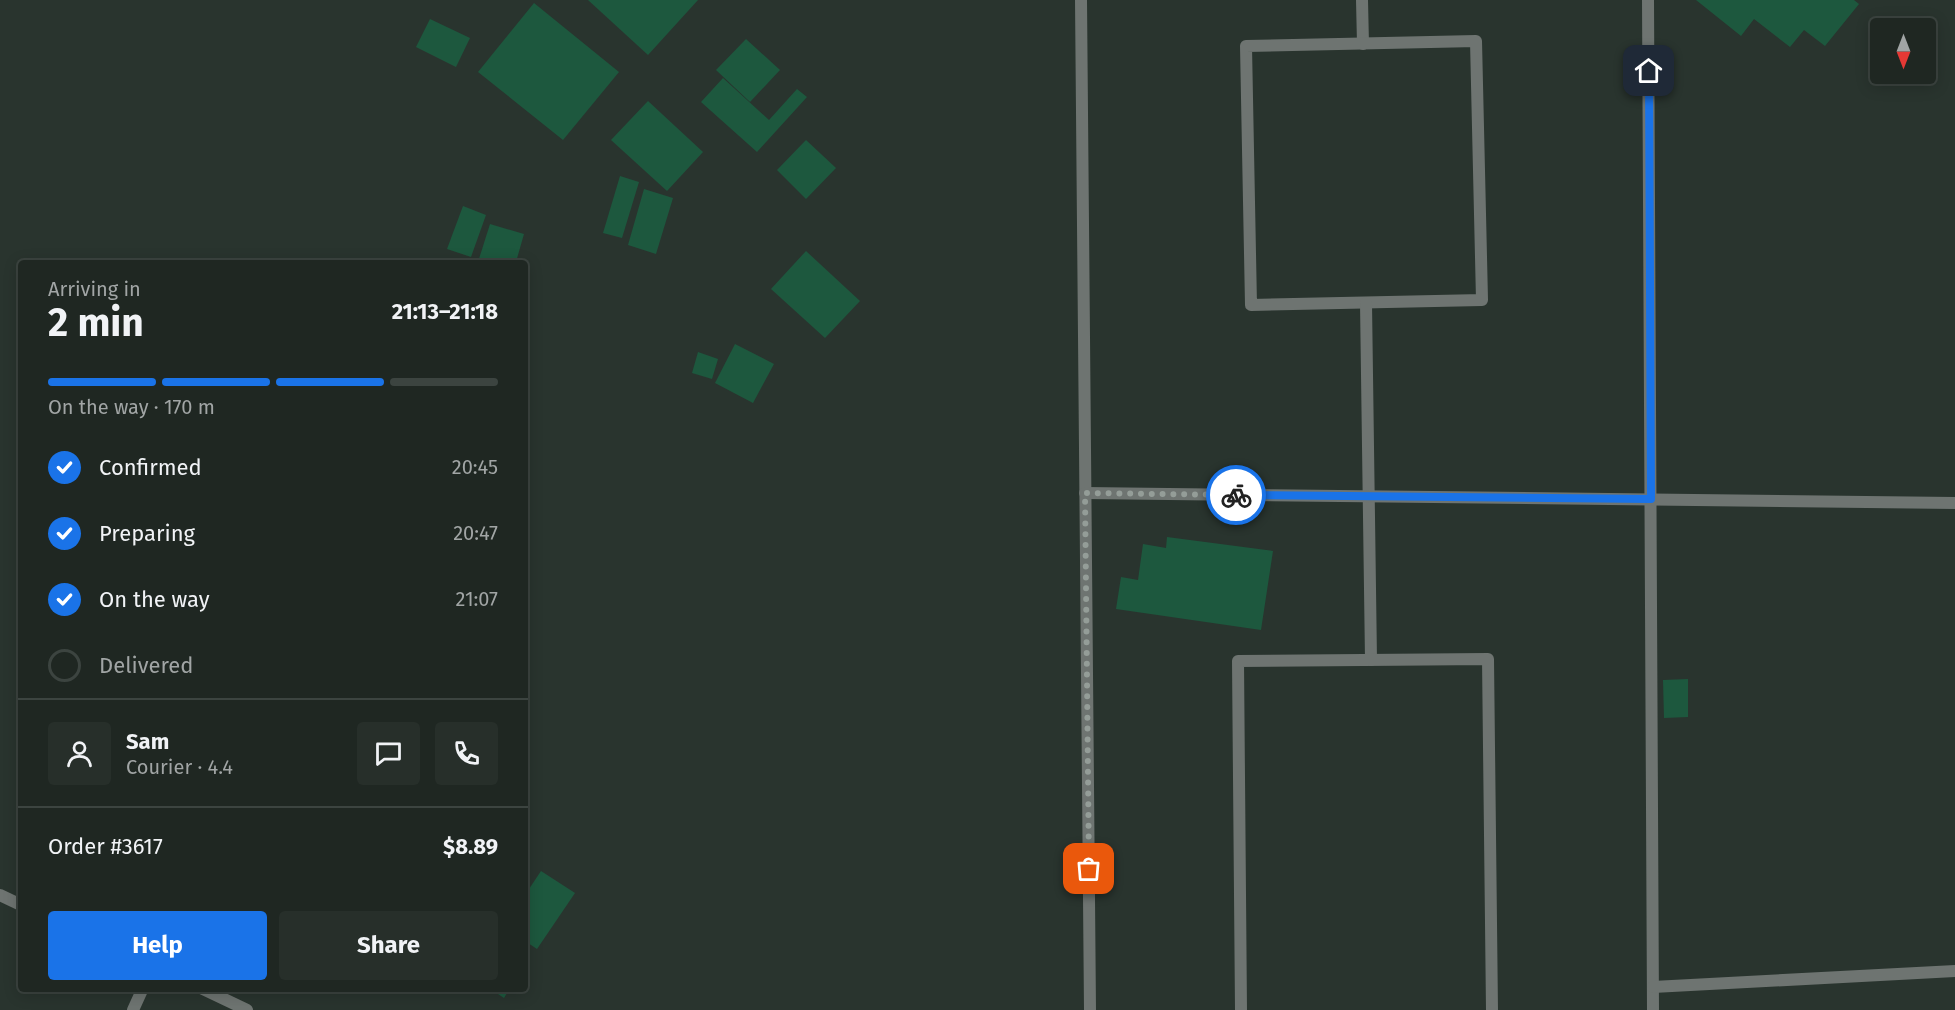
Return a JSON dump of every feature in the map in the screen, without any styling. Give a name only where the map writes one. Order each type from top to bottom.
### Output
[{"type":"street","points":[[1081,0],[1090,1010]]},
{"type":"street","points":[[1362,0],[1363,44]]},
{"type":"street","points":[[1648,0],[1653,1010]]},
{"type":"street","points":[[1476,41],[1482,300],[1366,303],[1251,305],[1246,46],[1476,41]]},
{"type":"street","points":[[1366,303],[1371,660]]},
{"type":"street","points":[[1085,493],[1955,503]]},
{"type":"street","points":[[1241,1010],[1238,662],[1488,659],[1492,1010]]},
{"type":"street","points":[[0,895],[18,904]]},
{"type":"street","points":[[1653,987],[1955,971]]},
{"type":"street","points":[[133,1010],[141,992]]},
{"type":"street","points":[[210,992],[248,1010]]},
{"type":"building","points":[[588,0],[698,0],[648,55]]},
{"type":"building","points":[[1696,0],[1854,0],[1859,4],[1825,46],[1804,30],[1790,47],[1754,19],[1741,36]]},
{"type":"building","points":[[534,3],[619,72],[563,140],[478,72]]},
{"type":"building","points":[[430,19],[470,38],[456,67],[416,47]]},
{"type":"building","points":[[746,39],[780,70],[750,102],[716,70]]},
{"type":"building","points":[[723,78],[769,120],[797,89],[807,97],[757,152],[701,102]]},
{"type":"building","points":[[648,101],[703,152],[667,191],[611,140]]},
{"type":"building","points":[[806,140],[836,168],[806,199],[777,170]]},
{"type":"building","points":[[620,176],[639,182],[622,238],[603,233]]},
{"type":"building","points":[[644,189],[673,198],[656,254],[628,245]]},
{"type":"building","points":[[463,206],[486,215],[471,257],[447,249]]},
{"type":"building","points":[[490,224],[524,234],[517,260],[479,260]]},
{"type":"building","points":[[806,251],[860,301],[825,338],[771,289]]},
{"type":"building","points":[[735,344],[774,364],[753,403],[715,383]]},
{"type":"building","points":[[698,352],[718,359],[712,379],[692,373]]},
{"type":"building","points":[[1167,537],[1273,551],[1261,630],[1116,609],[1121,577],[1138,580],[1143,544],[1166,548]]},
{"type":"building","points":[[1688,679],[1688,717],[1664,718],[1663,680]]},
{"type":"building","points":[[541,871],[575,893],[537,949],[528,943],[528,890]]},
{"type":"building","points":[[495,992],[508,992],[504,998]]},
{"type":"way so far","points":[[1089,869],[1085,493],[1236,495]]},
{"type":"route","points":[[1236,495],[1651,499],[1649,71]]}]
